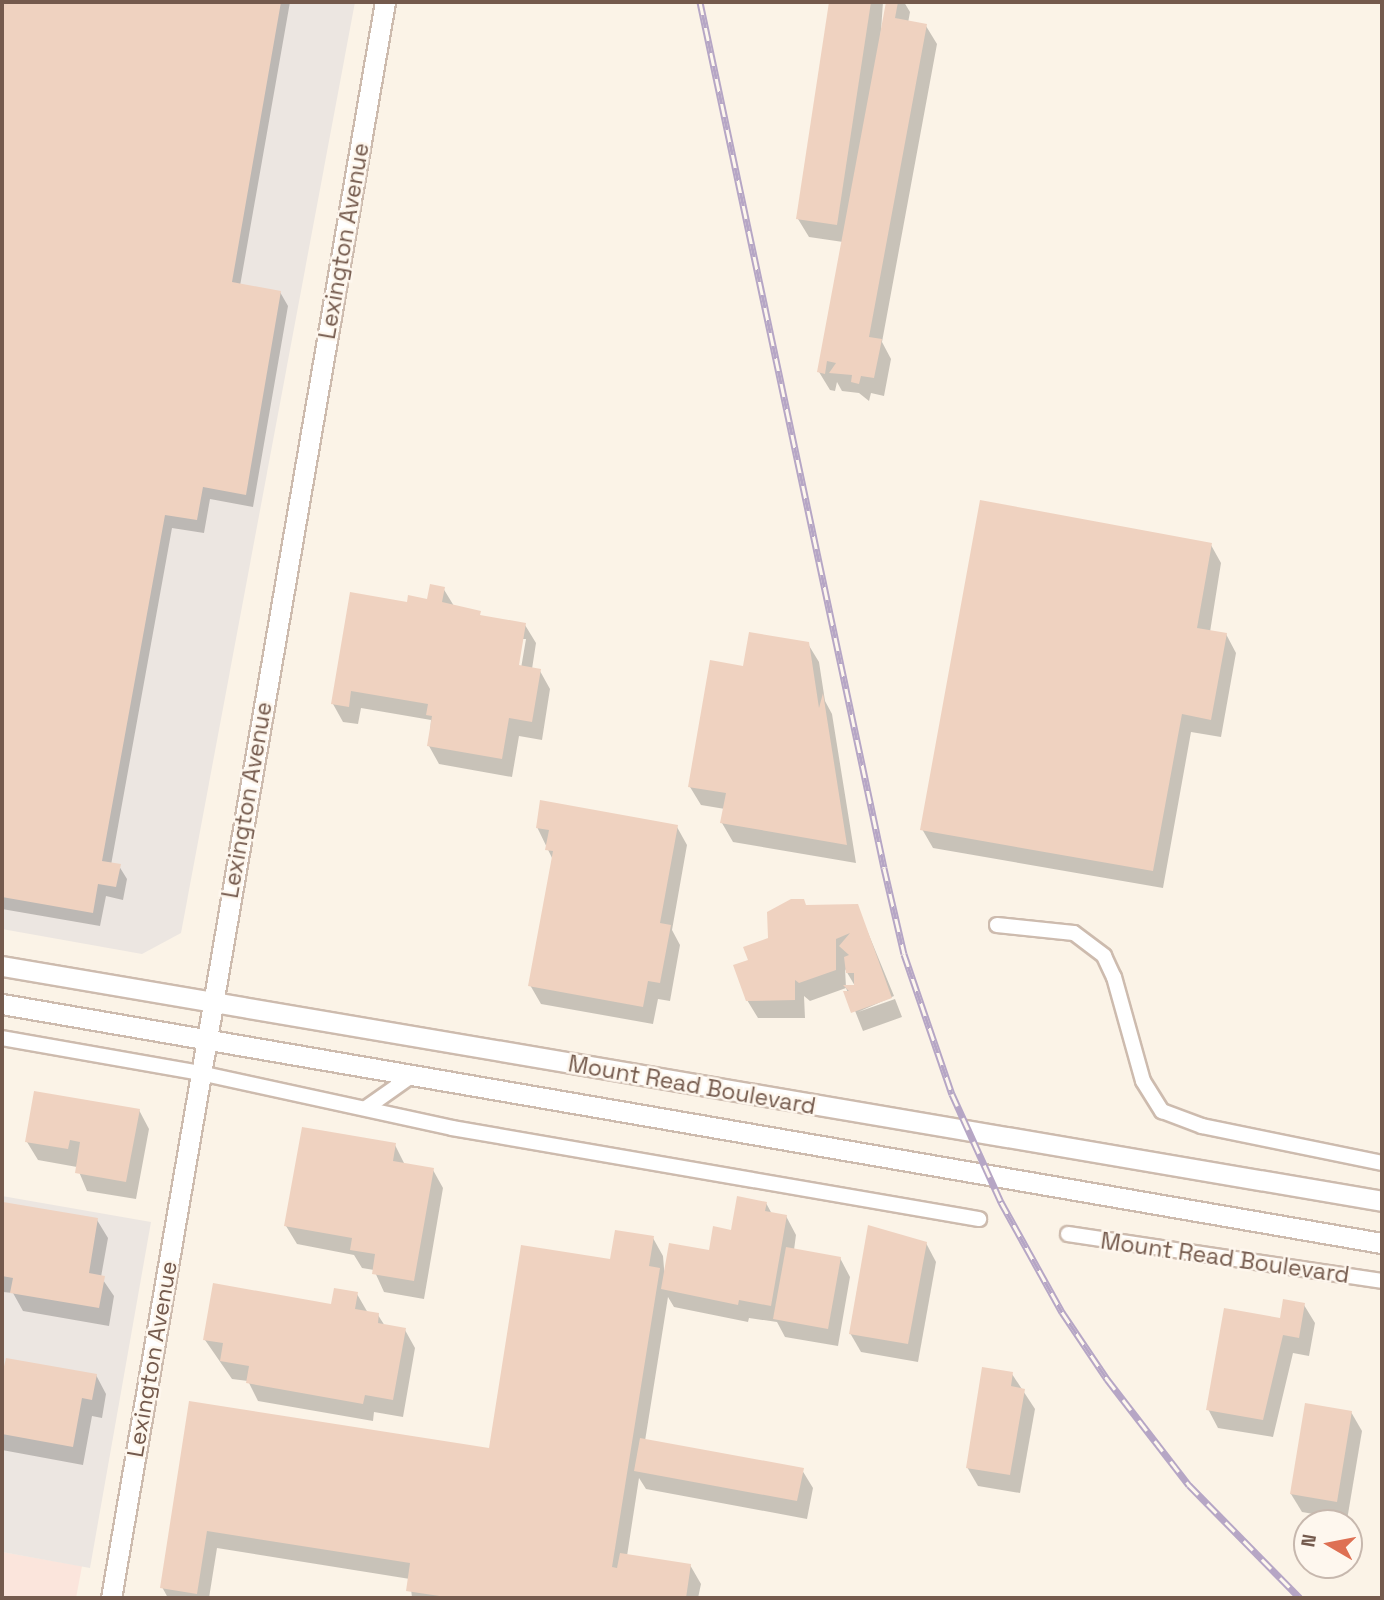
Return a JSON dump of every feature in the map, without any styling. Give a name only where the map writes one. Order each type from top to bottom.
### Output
[{"type":"main road","name":"Lexington Avenue","points":[[111,1598],[385,2]]},
{"type":"main road","name":"Mount Read Boulevard","points":[[2,966],[212,1004],[1382,1201]]},
{"type":"main road","name":"Mount Read Boulevard","points":[[2,1004],[410,1077],[1382,1243]]},
{"type":"street","points":[[998,925],[1074,933],[1104,956],[1115,977],[1143,1081],[1162,1111],[1202,1126],[1382,1163]]},
{"type":"street","points":[[2,1038],[200,1073],[452,1128],[979,1219]]},
{"type":"street","points":[[366,1108],[410,1077]]},
{"type":"street","name":"Mount Read Boulevard","points":[[1068,1234],[1382,1281]]},
{"type":"shaded area","points":[[2,2],[355,2],[181,933],[142,954],[2,929]]},
{"type":"shaded area","points":[[2,1196],[151,1222],[90,1568],[2,1552]]},
{"type":"shaded area","points":[[2,1552],[82,1566],[76,1598],[2,1598]]},
{"type":"building","points":[[2,2],[281,2],[232,282],[281,291],[246,495],[203,487],[197,520],[165,515],[102,861],[121,864],[116,887],[98,884],[93,913],[2,897]]},
{"type":"building","points":[[829,2],[871,2],[837,225],[796,219]]},
{"type":"building","points":[[886,2],[898,2],[895,18],[927,24],[869,337],[882,339],[874,378],[861,376],[859,384],[851,382],[852,375],[829,373],[836,363],[827,361],[825,374],[817,372]]},
{"type":"building","points":[[980,500],[1212,543],[1197,628],[1227,633],[1211,720],[1182,714],[1153,871],[920,830]]},
{"type":"building","points":[[430,584],[445,587],[442,602],[481,611],[480,615],[526,623],[519,665],[541,669],[532,722],[509,718],[502,759],[427,746],[432,716],[426,715],[428,704],[351,691],[349,707],[331,704],[350,592],[407,602],[408,595],[427,599]]},
{"type":"building","points":[[749,632],[809,642],[819,708],[823,693],[847,845],[720,823],[726,793],[688,787],[710,660],[743,666]]},
{"type":"building","points":[[540,800],[678,825],[660,923],[671,925],[660,983],[648,981],[643,1007],[528,986],[553,851],[545,850],[549,830],[536,828]]},
{"type":"building","points":[[791,899],[804,899],[806,905],[858,904],[892,998],[851,1013],[843,991],[849,991],[843,985],[854,985],[854,973],[846,973],[844,957],[849,955],[839,946],[850,933],[836,939],[836,970],[799,983],[795,980],[795,1000],[746,1001],[733,965],[748,960],[743,947],[768,938],[767,912]]},
{"type":"building","points":[[34,1091],[140,1109],[126,1182],[75,1173],[80,1142],[70,1140],[68,1149],[25,1142]]},
{"type":"building","points":[[302,1127],[396,1143],[393,1161],[434,1168],[414,1281],[372,1274],[375,1254],[350,1250],[352,1238],[284,1226]]},
{"type":"building","points":[[737,1196],[767,1202],[765,1211],[787,1215],[771,1306],[739,1300],[738,1305],[661,1289],[669,1243],[709,1250],[713,1226],[731,1230]]},
{"type":"building","points":[[3,1202],[98,1218],[89,1273],[105,1276],[99,1308],[10,1293],[13,1278],[2,1276]]},
{"type":"building","points":[[868,1225],[927,1242],[908,1344],[849,1334]]},
{"type":"building","points":[[615,1230],[654,1236],[649,1266],[660,1268],[612,1567],[617,1568],[620,1553],[691,1564],[686,1598],[453,1598],[406,1591],[410,1563],[207,1531],[197,1594],[160,1588],[189,1401],[489,1448],[521,1245],[610,1259]]},
{"type":"building","points":[[786,1247],[841,1257],[828,1329],[773,1319]]},
{"type":"building","points":[[213,1283],[331,1304],[334,1288],[358,1292],[355,1309],[379,1313],[378,1323],[406,1328],[393,1400],[365,1395],[363,1404],[246,1383],[249,1366],[220,1361],[223,1343],[203,1340]]},
{"type":"building","points":[[1283,1299],[1305,1303],[1299,1338],[1283,1335],[1263,1420],[1206,1410],[1224,1308],[1280,1318]]},
{"type":"building","points":[[6,1358],[97,1374],[92,1400],[82,1398],[73,1447],[2,1434],[2,1375]]},
{"type":"building","points":[[982,1367],[1013,1372],[1011,1386],[1025,1389],[1010,1475],[966,1468]]},
{"type":"building","points":[[1305,1403],[1352,1411],[1337,1502],[1290,1494]]},
{"type":"building","points":[[640,1438],[804,1468],[797,1501],[634,1471]]},
{"type":"railway","points":[[700,2],[884,868],[904,954],[952,1094],[1001,1202],[1062,1312],[1107,1379],[1189,1485],[1300,1598]]}]
